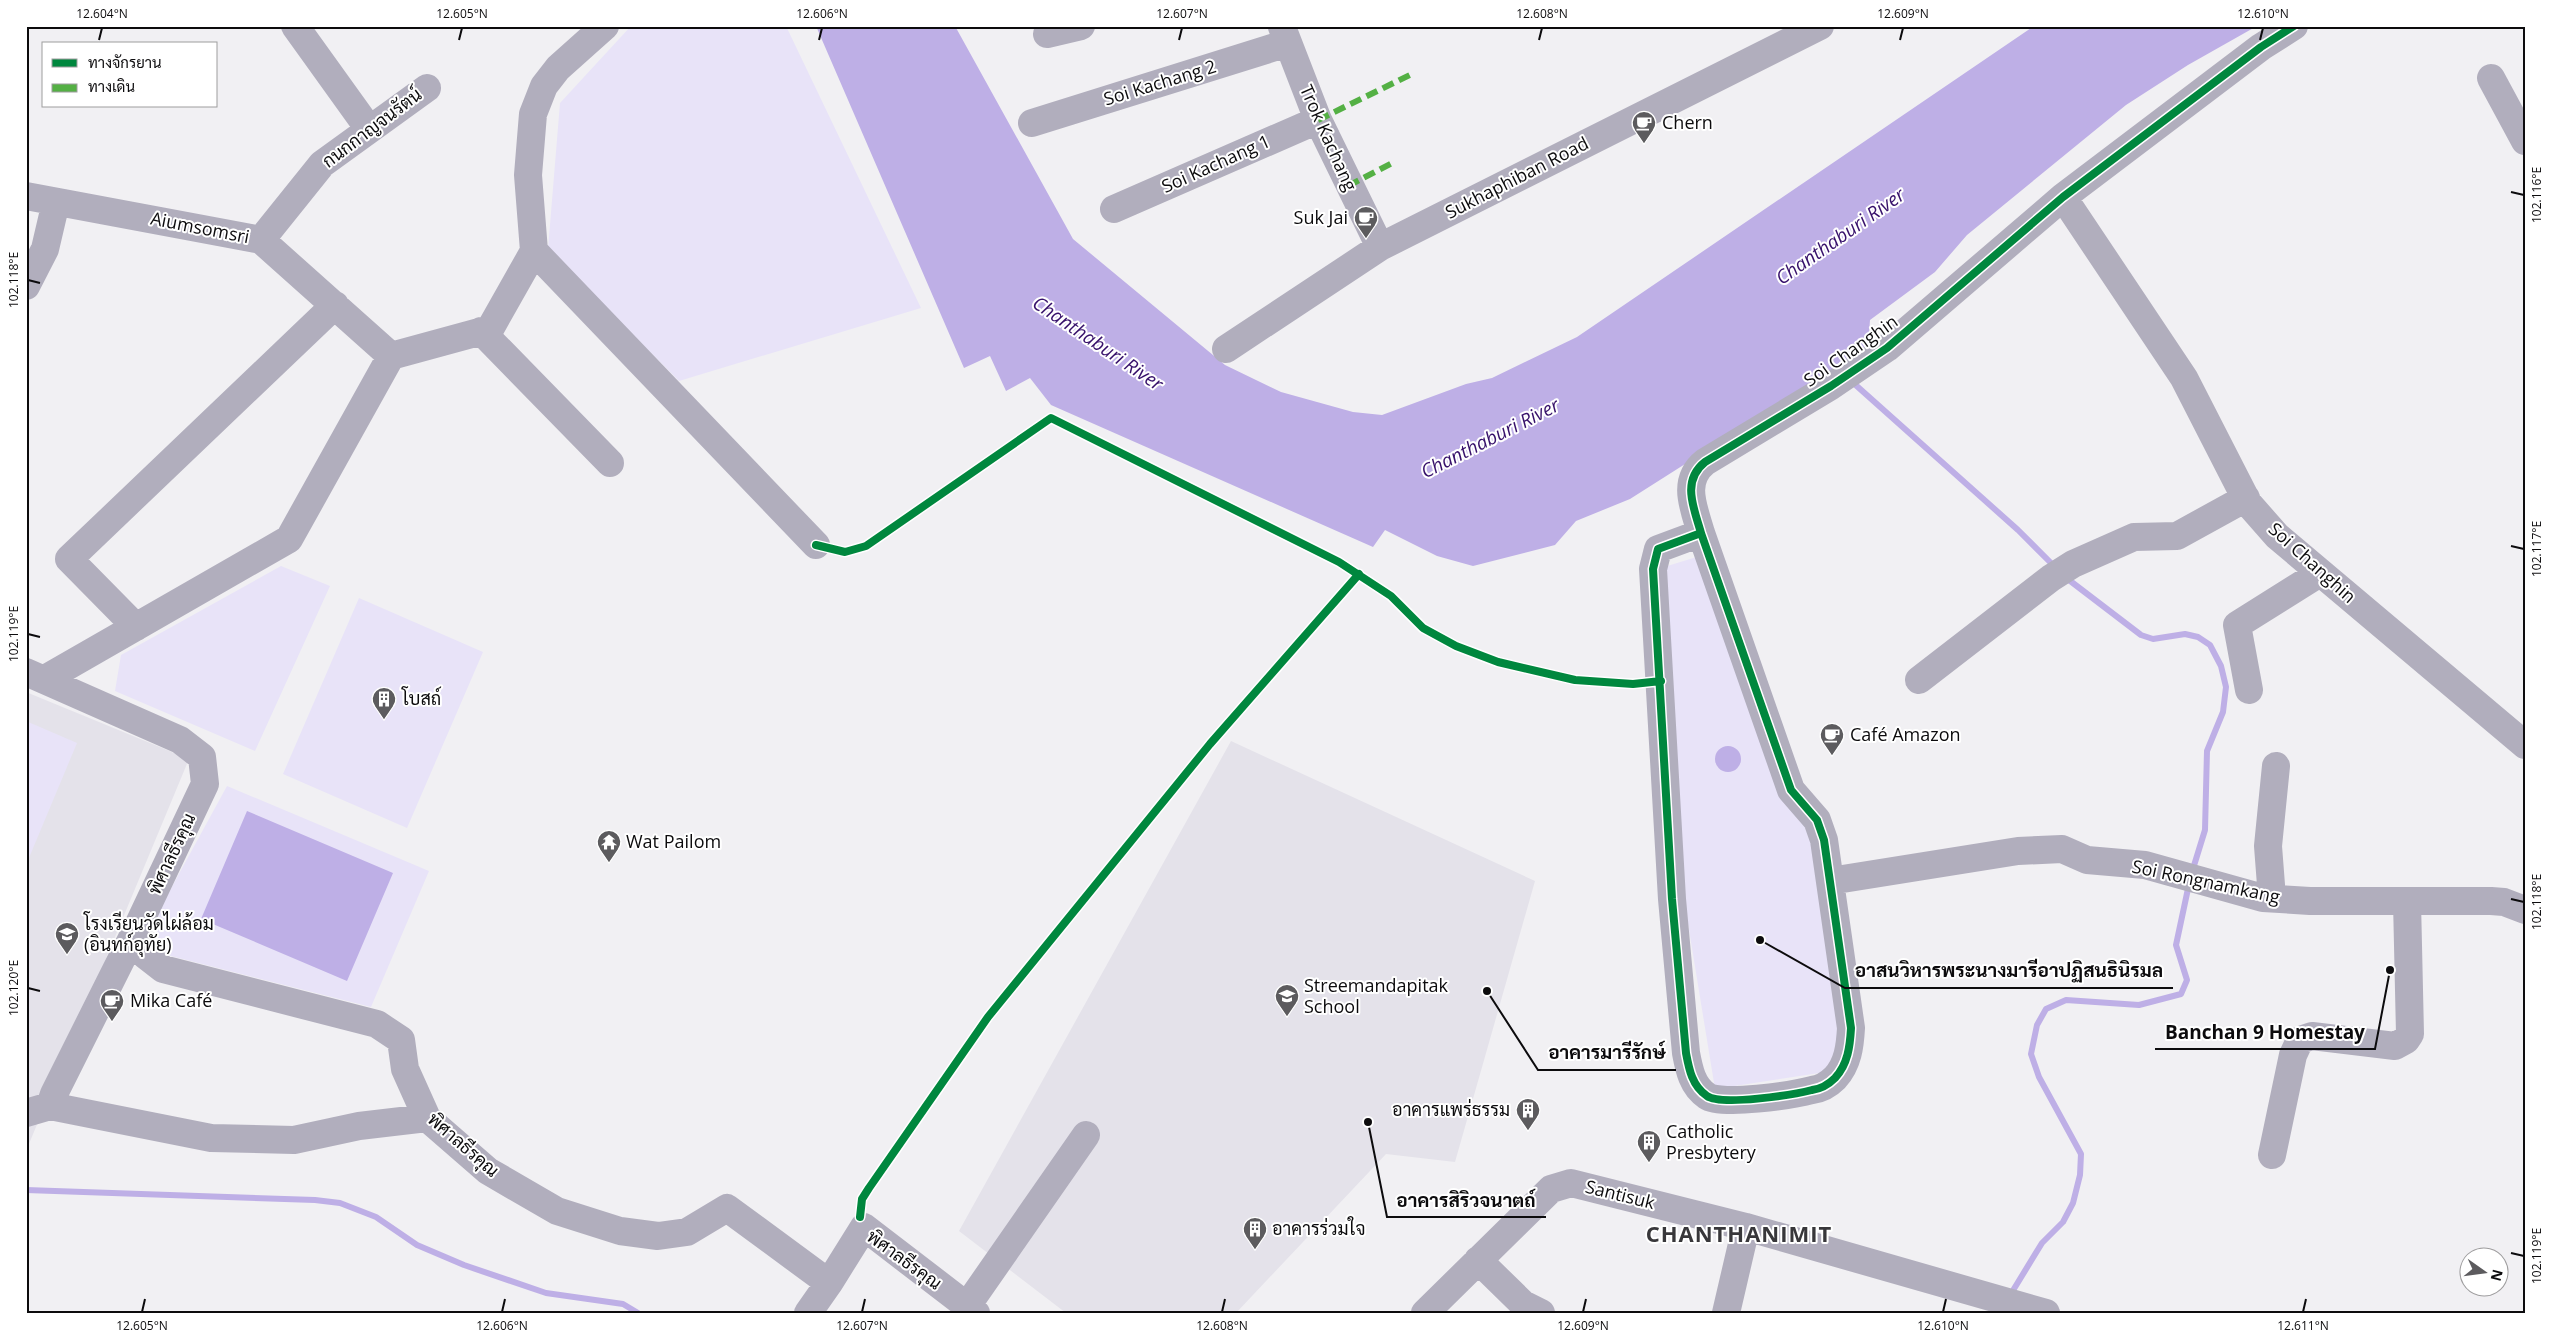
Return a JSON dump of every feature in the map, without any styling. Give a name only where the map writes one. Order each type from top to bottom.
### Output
[{"type":"street","points":[[295,26],[370,129]]},
{"type":"street","points":[[36,676],[136,627],[289,539],[391,356],[490,329],[534,252],[528,175],[533,114],[544,86],[558,68],[604,26]]},
{"type":"street","points":[[1047,34],[1080,26]]},
{"type":"street","name":"Sukhaphiban Road","points":[[1226,349],[1380,248],[1820,26]]},
{"type":"street","points":[[2063,197],[2261,47],[2294,26]]},
{"type":"street","name":"Trok Kachang","points":[[1285,35],[1318,120],[1380,248]]},
{"type":"street","name":"Soi Kachang 2","points":[[1032,123],[1285,35]]},
{"type":"street","points":[[2491,78],[2525,141]]},
{"type":"street","name":"กนกกาญจนรัตน์","points":[[261,240],[322,164],[427,88]]},
{"type":"street","name":"Soi Kachang 1","points":[[1114,209],[1318,120]]},
{"type":"street","name":"Aiumsomsri","points":[[26,196],[261,240],[391,356]]},
{"type":"street","name":"Soi Changhin","points":[[1701,533],[1658,549],[1653,564],[1668,837],[1682,1022],[1690,1073],[1698,1088],[1713,1099],[1732,1100],[1813,1090],[1827,1085],[1835,1078],[1848,1052],[1850,1028],[1830,881],[1820,827],[1792,790],[1701,533],[1690,494],[1690,484],[1698,468],[1830,386],[1887,348],[2063,197],[2184,378],[2246,498],[2277,536],[2525,745]]},
{"type":"street","points":[[26,286],[45,249],[56,202]]},
{"type":"street","points":[[534,252],[816,545]]},
{"type":"street","points":[[136,627],[68,559],[334,305]]},
{"type":"street","points":[[482,331],[610,463]]},
{"type":"street","points":[[1919,680],[2062,571],[2134,537],[2177,536],[2246,498]]},
{"type":"street","points":[[2249,690],[2237,625],[2320,572]]},
{"type":"street","name":"พิศาลธีรคุณ","points":[[36,676],[180,740],[202,757],[205,784],[136,930],[146,955],[163,969],[377,1024],[401,1040],[405,1069],[427,1118],[488,1171],[557,1211],[620,1231],[658,1236],[687,1232],[727,1208],[829,1283],[862,1222],[972,1310]]},
{"type":"street","points":[[2272,898],[2268,846],[2276,766]]},
{"type":"street","name":"Soi Rongnamkang","points":[[1830,881],[2018,851],[2062,848],[2099,862],[2145,865],[2238,892],[2272,898],[2310,901],[2491,901],[2504,902],[2525,910]]},
{"type":"street","points":[[2272,1155],[2293,1056],[2300,1040],[2312,1036],[2395,1046],[2406,1040],[2410,1034],[2407,901]]},
{"type":"street","points":[[38,1110],[54,1094],[136,930]]},
{"type":"street","points":[[38,1110],[211,1138],[294,1140],[359,1126],[427,1118]]},
{"type":"street","points":[[972,1310],[1086,1135]]},
{"type":"street","name":"Santisuk","points":[[1424,1313],[1551,1189],[1571,1182],[1746,1227],[2042,1312]]},
{"type":"street","points":[[1726,1313],[1746,1227]]},
{"type":"street","points":[[1478,1260],[1523,1304],[1542,1313]]},
{"type":"street","points":[[808,1313],[829,1283]]},
{"type":"shaded area","points":[[631,26],[786,26],[921,308],[679,381],[548,249],[560,103]]},
{"type":"shaded area","points":[[1703,555],[1812,828],[1843,1035],[1826,1072],[1715,1089],[1676,850],[1661,568]]},
{"type":"shaded area","points":[[281,566],[330,586],[255,751],[115,691],[121,655]]},
{"type":"shaded area","points":[[359,598],[483,652],[407,828],[283,774]]},
{"type":"shaded area","name":"โรงเรียนวัดไผ่ล้อม (อินทก์อุทัย)","points":[[26,692],[189,759],[26,1151]]},
{"type":"shaded area","points":[[26,721],[77,743],[26,865]]},
{"type":"shaded area","name":"Streemandapitak School","points":[[1231,741],[1535,881],[1455,1162],[1386,1154],[1236,1313],[1066,1313],[959,1231]]},
{"type":"shaded area","points":[[227,786],[429,871],[371,1007],[167,955],[151,925]]},
{"type":"water","name":"Chanthaburi River","points":[[816,26],[955,26],[1073,239],[1225,365],[1281,392],[1353,412],[1382,415],[1466,384],[1492,378],[1577,337],[2034,26],[2257,26],[2188,65],[2126,105],[1967,235],[1935,272],[1870,320],[1868,348],[1630,499],[1576,521],[1555,545],[1473,566],[1437,556],[1385,530],[1373,547],[1051,405],[1030,378],[1006,391],[990,356],[964,368]]},
{"type":"water","points":[[1728,746],[1737,750],[1741,759],[1737,768],[1728,772],[1719,768],[1715,759],[1719,750]]},
{"type":"water","points":[[247,811],[393,873],[347,981],[201,919]]},
{"type":"waterway","points":[[1850,380],[2018,530],[2055,567]]},
{"type":"waterway","points":[[2065,577],[2141,635],[2153,639],[2185,634],[2198,637],[2210,645],[2221,666],[2226,687],[2223,712],[2207,751],[2205,830],[2192,872]]},
{"type":"waterway","points":[[2009,1297],[2042,1243],[2063,1222],[2073,1203],[2080,1175],[2081,1154],[2039,1077],[2031,1054],[2037,1025],[2046,1009],[2066,1000],[2139,1005],[2181,994],[2187,980],[2176,945],[2189,884]]},
{"type":"waterway","points":[[26,1190],[315,1200],[340,1203],[376,1217],[417,1245],[464,1265],[546,1293],[623,1304],[638,1313]]},
{"type":"marked path","points":[[1318,120],[1414,73]]},
{"type":"marked path","points":[[1348,186],[1394,162]]},
{"type":"cycle path","points":[[1701,533],[1658,549],[1653,569],[1672,899],[1686,1053],[1690,1071],[1695,1082],[1707,1096],[1727,1100],[1774,1097],[1815,1089],[1833,1080],[1846,1061],[1851,1028],[1824,840],[1817,820],[1791,790],[1701,533],[1691,495],[1693,478],[1705,462],[1831,386],[1887,348],[2063,197],[2261,47],[2294,26]]},
{"type":"cycle path","points":[[816,545],[845,552],[866,546],[1051,418],[1339,562],[1391,596],[1423,628],[1456,646],[1498,662],[1575,680],[1633,684],[1661,681]]},
{"type":"cycle path","points":[[860,1217],[862,1199],[869,1188],[988,1017],[1210,744],[1359,574]]},
{"type":"place","name":"Chern","points":[[1644,144]]},
{"type":"place","name":"Suk Jai","points":[[1366,239]]},
{"type":"place","name":"โบสถ์","points":[[384,720]]},
{"type":"place","name":"Café Amazon","points":[[1832,756]]},
{"type":"place","name":"Wat Pailom","points":[[609,863]]},
{"type":"place","name":"อาสนวิหารพระนางมารีอาปฏิสนธินิรมล","points":[[1760,940]]},
{"type":"place","name":"โรงเรียนวัดไผ่ล้อม (อินทก์อุทัย)","points":[[67,955]]},
{"type":"place","name":"Banchan 9 Homestay","points":[[2390,970]]},
{"type":"place","name":"อาคารมารีรักษ์","points":[[1487,991]]},
{"type":"place","name":"Streemandapitak School","points":[[1287,1017]]},
{"type":"place","name":"Mika Café","points":[[112,1022]]},
{"type":"place","name":"อาคารสิริวจนาตถ์","points":[[1368,1122]]},
{"type":"place","name":"อาคารแพร่ธรรม","points":[[1528,1131]]},
{"type":"place","name":"Catholic Presbytery","points":[[1649,1163]]},
{"type":"place","name":"อาคารร่วมใจ","points":[[1255,1250]]},
{"type":"district","name":"CHANTHANIMIT","points":[[1739,1234]]}]
